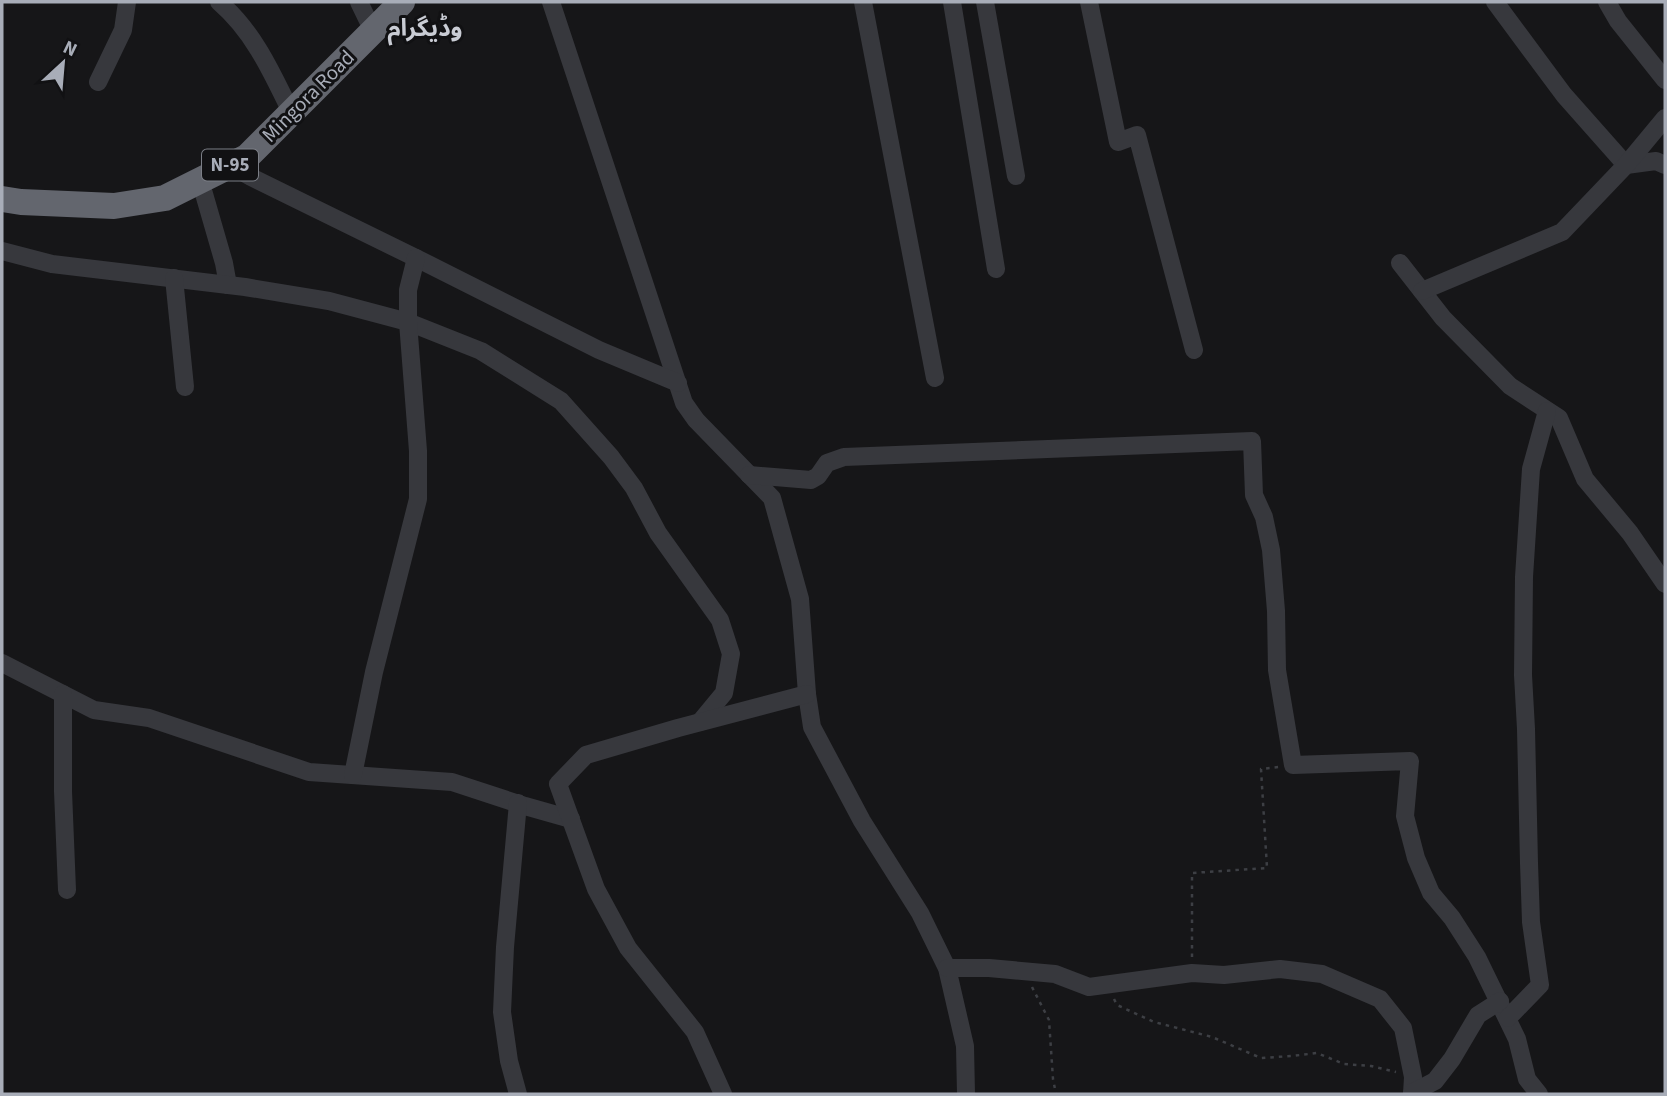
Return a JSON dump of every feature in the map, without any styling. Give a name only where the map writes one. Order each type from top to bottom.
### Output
[{"type":"highway","name":"Mingora Road","points":[[2,199],[114,206],[165,198],[247,157],[401,2]]},
{"type":"street","points":[[98,82],[124,30],[127,2]]},
{"type":"street","points":[[219,2],[230,12],[264,57],[292,114]]},
{"type":"street","points":[[359,2],[373,31]]},
{"type":"street","points":[[551,2],[684,403],[695,420],[772,498],[800,599],[812,727],[862,821],[919,913],[947,968],[965,1046],[966,1094]]},
{"type":"street","points":[[863,2],[936,378]]},
{"type":"street","points":[[952,2],[996,269]]},
{"type":"street","points":[[985,2],[1016,176]]},
{"type":"street","points":[[1089,2],[1118,142],[1137,135],[1194,350]]},
{"type":"street","points":[[1495,2],[1564,95],[1626,165]]},
{"type":"street","points":[[1607,2],[1618,21],[1665,80]]},
{"type":"street","points":[[1422,291],[1562,232],[1626,165],[1665,118]]},
{"type":"street","points":[[1626,165],[1656,161],[1665,165]]},
{"type":"street","points":[[230,165],[599,350],[678,383]]},
{"type":"street","points":[[200,180],[228,285]]},
{"type":"street","points":[[2,251],[52,264],[228,285],[329,301],[408,322],[481,351],[561,401],[611,457],[634,488],[658,533],[720,620],[731,654],[724,693],[701,722]]},
{"type":"street","points":[[353,775],[374,672],[418,499],[418,451],[408,322],[408,290],[416,258]]},
{"type":"street","points":[[1400,263],[1443,318],[1510,386],[1559,418],[1585,479],[1630,533],[1665,584]]},
{"type":"street","points":[[174,278],[185,387]]},
{"type":"street","points":[[1508,1018],[1540,985],[1531,922],[1528,863],[1523,675],[1524,576],[1531,469],[1548,411]]},
{"type":"street","points":[[749,475],[811,480],[818,476],[827,463],[844,457],[1252,441],[1254,495],[1264,517],[1271,550],[1277,670],[1293,765],[1410,761],[1405,816],[1416,858],[1431,893],[1452,918],[1477,957],[1500,1001],[1517,1039],[1527,1079],[1539,1094]]},
{"type":"street","points":[[2,663],[94,710],[149,718],[309,772],[452,782],[571,819]]},
{"type":"street","points":[[63,694],[66,890]]},
{"type":"street","points":[[723,1094],[695,1032],[628,948],[596,889],[558,784],[586,755],[807,694]]},
{"type":"street","points":[[518,803],[502,1012],[509,1061],[518,1094]]},
{"type":"street","points":[[947,968],[989,968],[1055,974],[1089,987],[1192,972],[1224,975],[1280,969],[1322,974],[1380,999],[1403,1028],[1412,1088],[1435,1081],[1452,1059],[1478,1015],[1500,1001]]},
{"type":"path","points":[[1192,972],[1192,873],[1267,868],[1261,769],[1293,765]]},
{"type":"path","points":[[1025,971],[1049,1020],[1056,1094]]},
{"type":"path","points":[[1104,985],[1117,1004],[1154,1022],[1212,1037],[1261,1058],[1317,1053],[1344,1064],[1371,1066],[1412,1088]]},
{"type":"district","name":"وڈیگرام","points":[[425,28]]}]
